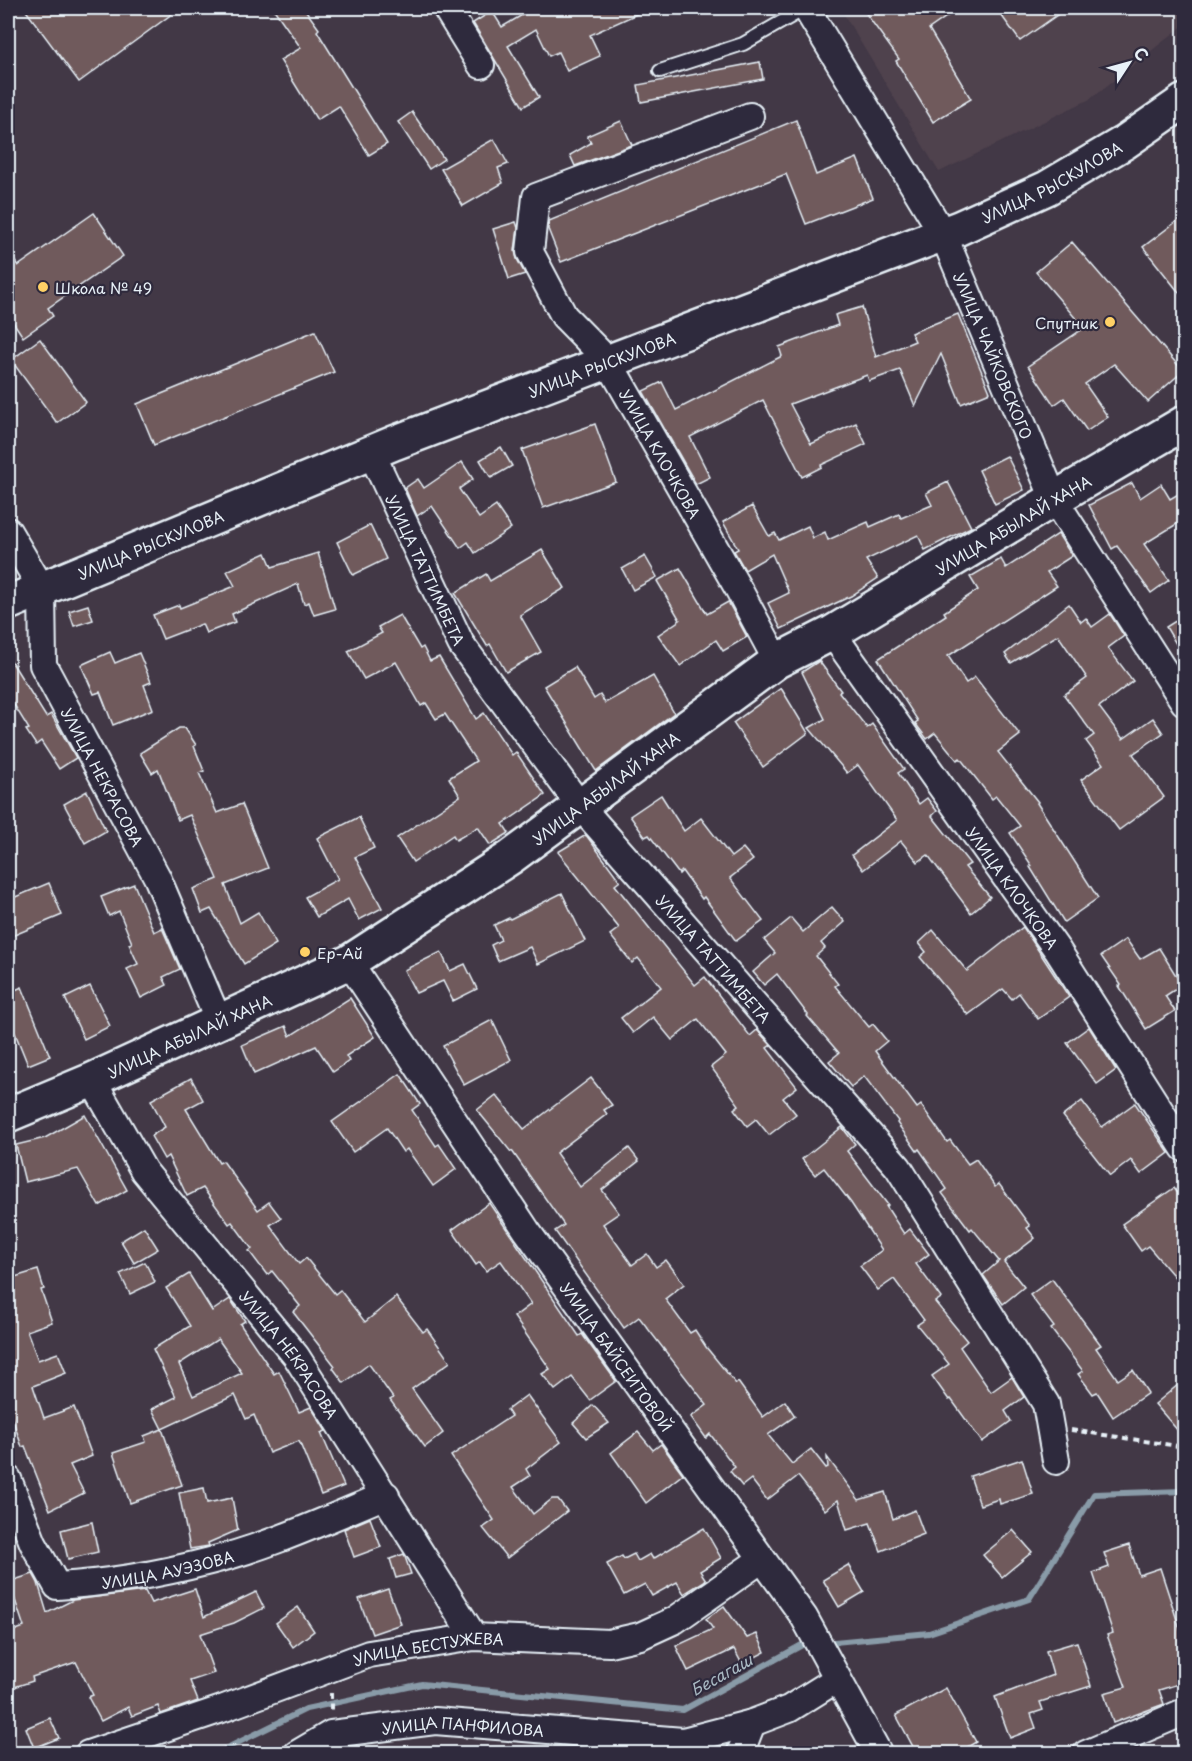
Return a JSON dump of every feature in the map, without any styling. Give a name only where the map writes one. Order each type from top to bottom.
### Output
[{"type":"street","points":[[446,8],[481,66]]},
{"type":"street","name":"УЛИЦА ЧАЙКОВСКОГО","points":[[806,8],[943,234],[1054,499],[1185,702]]},
{"type":"street","name":"УЛИЦА РЫСКУЛОВА","points":[[8,603],[372,452],[943,234],[1047,188],[1125,142],[1185,101]]},
{"type":"street","name":"УЛИЦА КЛОЧКОВА","points":[[750,116],[536,197],[530,252],[564,316],[608,361],[777,661]]},
{"type":"street","name":"УЛИЦА АБЫЛАЙ ХАНА","points":[[8,1115],[92,1080],[350,962],[512,857],[777,661],[832,633],[1185,423]]},
{"type":"street","name":"УЛИЦА ТАТТИМБЕТА","points":[[372,452],[461,644],[580,806],[898,1167],[1046,1404],[1056,1461]]},
{"type":"street","name":"УЛИЦА НЕКРАСОВА","points":[[8,531],[42,589],[43,664],[157,877],[219,1022]]},
{"type":"street","name":"УЛИЦА КЛОЧКОВА","points":[[832,633],[1058,951],[1185,1148]]},
{"type":"street","name":"УЛИЦА БАЙСЕИТОВОЙ","points":[[350,962],[527,1231],[804,1617],[879,1754]]},
{"type":"street","name":"УЛИЦА НЕКРАСОВА","points":[[92,1080],[144,1171],[296,1356],[474,1637]]},
{"type":"street","name":"УЛИЦА АУЭЗОВА","points":[[8,1479],[33,1543],[57,1586],[99,1583],[211,1561],[294,1533],[386,1495]]},
{"type":"street","name":"УЛИЦА БЕСТУЖЕВА","points":[[88,1754],[219,1710],[369,1654],[474,1637],[609,1643],[640,1636],[675,1620],[762,1559]]},
{"type":"street","name":"УЛИЦА ПАНФИЛОВА","points":[[297,1754],[331,1734],[435,1721],[683,1741],[752,1723],[789,1709],[833,1670]]},
{"type":"street","points":[[1086,1754],[1185,1712]]},
{"type":"street","points":[[740,1754],[752,1723]]},
{"type":"lane","points":[[660,71],[743,44],[806,8]]},
{"type":"path","points":[[1046,1404],[1071,1430],[1178,1446],[1185,1441]]},
{"type":"path","points":[[331,1668],[331,1734]]},
{"type":"shaded area","points":[[840,8],[1184,8],[1184,25],[1090,99],[939,172]]},
{"type":"building","points":[[24,8],[180,8],[79,82]]},
{"type":"building","points":[[273,8],[304,8],[319,29],[317,31],[387,144],[369,155],[339,106],[317,120],[280,60],[301,48]]},
{"type":"building","points":[[534,8],[650,8],[590,35],[600,56],[567,71],[558,52],[549,56],[536,29],[508,46],[539,97],[523,107],[473,23],[492,11],[502,27]]},
{"type":"building","points":[[862,8],[959,8],[929,29],[971,99],[933,122],[896,61],[899,59]]},
{"type":"building","points":[[996,8],[1067,8],[1020,41]]},
{"type":"building","points":[[760,62],[763,79],[641,102],[638,85]]},
{"type":"building","points":[[412,112],[444,159],[429,169],[398,122]]},
{"type":"building","points":[[796,120],[816,175],[857,158],[873,198],[806,224],[786,174],[561,262],[548,229],[549,221]]},
{"type":"building","points":[[621,121],[632,145],[575,166],[570,155],[591,143],[587,136]]},
{"type":"building","points":[[494,139],[508,164],[498,168],[503,183],[463,206],[441,169]]},
{"type":"building","name":"Школа № 49","points":[[94,213],[123,256],[48,308],[53,316],[23,337],[8,314],[8,251],[18,266]]},
{"type":"building","points":[[1185,215],[1185,300],[1143,247]]},
{"type":"building","points":[[516,222],[518,228],[515,251],[525,274],[509,279],[493,229]]},
{"type":"building","name":"Спутник","points":[[1072,242],[1183,371],[1148,402],[1114,364],[1085,384],[1108,417],[1087,431],[1064,398],[1054,405],[1028,366],[1084,328],[1036,272]]},
{"type":"building","points":[[862,307],[876,357],[915,341],[911,333],[958,314],[990,392],[961,404],[941,354],[915,406],[900,370],[869,381],[867,375],[790,404],[811,444],[856,423],[866,444],[821,465],[822,467],[802,477],[763,400],[690,437],[710,477],[696,484],[643,391],[662,382],[676,410],[782,356],[779,347],[838,325],[835,315]]},
{"type":"building","points":[[315,331],[334,372],[154,445],[137,404]]},
{"type":"building","points":[[40,339],[86,402],[57,423],[11,360]]},
{"type":"building","points":[[595,424],[616,482],[543,508],[522,450]]},
{"type":"building","points":[[501,447],[512,466],[491,478],[480,460]]},
{"type":"building","points":[[1007,456],[1024,490],[995,504],[979,470]]},
{"type":"building","points":[[462,462],[473,479],[459,489],[479,518],[496,506],[511,528],[475,553],[468,542],[460,548],[432,506],[417,516],[405,488],[418,479],[424,488]]},
{"type":"building","points":[[948,482],[971,527],[925,550],[918,535],[866,560],[878,578],[851,596],[781,629],[768,603],[789,593],[772,554],[745,570],[734,551],[738,549],[723,522],[752,506],[769,536],[775,533],[779,540],[808,526],[813,538],[825,532],[828,540],[868,522],[870,527],[899,514],[901,518],[932,505],[926,493]]},
{"type":"building","points":[[1132,483],[1140,498],[1161,484],[1170,499],[1185,490],[1185,519],[1144,544],[1169,580],[1151,593],[1117,546],[1112,549],[1089,505]]},
{"type":"building","points":[[370,525],[386,559],[353,575],[337,542]]},
{"type":"building","points":[[1058,534],[1072,556],[1047,572],[1057,586],[948,656],[966,683],[975,677],[1020,735],[998,752],[1038,802],[1098,898],[1064,922],[1010,833],[1020,826],[996,796],[992,799],[960,758],[957,760],[935,733],[927,739],[915,723],[918,721],[878,659],[946,615],[944,612],[978,590],[970,577],[1001,559],[1006,568]]},
{"type":"building","points":[[542,550],[565,588],[520,615],[541,652],[506,672],[490,644],[487,646],[455,593],[486,574],[490,581]]},
{"type":"building","points":[[266,553],[272,567],[318,553],[335,609],[314,615],[309,602],[304,604],[298,584],[232,614],[235,622],[206,633],[202,624],[163,639],[153,615],[179,605],[180,608],[235,586],[227,571]]},
{"type":"building","points":[[645,556],[657,577],[633,590],[622,569]]},
{"type":"building","points":[[680,568],[707,614],[728,602],[747,637],[723,651],[716,640],[680,666],[658,635],[680,620],[657,581]]},
{"type":"building","points":[[1069,604],[1081,622],[1086,618],[1092,627],[1110,614],[1124,636],[1108,648],[1133,681],[1099,707],[1123,739],[1153,718],[1163,733],[1133,754],[1164,797],[1119,830],[1081,780],[1103,764],[1086,741],[1094,735],[1064,695],[1087,678],[1058,635],[1011,663],[1005,654]]},
{"type":"building","points":[[88,605],[93,620],[74,626],[69,611]]},
{"type":"building","points":[[400,615],[420,649],[423,647],[430,661],[439,657],[476,719],[484,713],[512,755],[516,752],[545,795],[503,824],[509,833],[490,845],[478,827],[456,840],[453,835],[413,862],[397,838],[460,796],[449,778],[476,761],[445,714],[436,719],[426,703],[421,706],[396,662],[364,679],[348,651],[382,633],[378,627]]},
{"type":"building","points":[[1185,615],[1185,659],[1166,627]]},
{"type":"building","points":[[110,652],[115,663],[139,653],[151,682],[144,685],[153,709],[113,725],[100,692],[94,694],[81,665]]},
{"type":"building","points":[[8,656],[46,717],[51,714],[76,758],[59,769],[41,741],[36,745],[8,695]]},
{"type":"building","points":[[819,661],[867,728],[872,724],[904,769],[898,773],[919,804],[927,798],[937,811],[932,816],[970,864],[965,867],[990,897],[971,913],[928,855],[918,862],[901,841],[863,870],[852,855],[897,820],[858,765],[847,773],[809,728],[825,719],[802,672]]},
{"type":"building","points":[[575,667],[594,699],[600,695],[605,703],[653,676],[674,713],[596,771],[544,686]]},
{"type":"building","points":[[781,688],[808,733],[763,767],[733,723]]},
{"type":"building","points":[[179,728],[185,728],[196,745],[194,746],[204,771],[199,773],[217,813],[242,804],[268,868],[225,885],[240,923],[258,912],[276,944],[244,964],[211,909],[202,913],[193,889],[218,879],[190,815],[178,820],[158,769],[152,773],[140,753]]},
{"type":"building","points":[[87,791],[106,831],[85,843],[64,804]]},
{"type":"building","points":[[661,795],[684,831],[701,818],[731,857],[743,848],[753,860],[730,878],[763,921],[736,941],[682,871],[679,874],[649,835],[645,837],[630,816]]},
{"type":"building","points":[[359,817],[374,848],[355,857],[382,908],[359,920],[348,899],[317,917],[305,897],[338,879],[317,838]]},
{"type":"building","points":[[586,835],[620,881],[615,885],[695,985],[705,977],[750,1036],[757,1030],[771,1045],[767,1048],[797,1087],[783,1098],[796,1114],[769,1135],[756,1119],[747,1126],[734,1109],[739,1105],[711,1067],[726,1055],[698,1019],[672,1040],[653,1017],[633,1033],[621,1018],[661,987],[638,958],[632,963],[610,935],[619,928],[558,852]]},
{"type":"building","points":[[49,883],[62,915],[12,936],[8,924],[8,900]]},
{"type":"building","points":[[134,884],[154,932],[162,928],[180,969],[163,977],[167,985],[141,998],[127,969],[138,964],[129,944],[132,943],[119,911],[109,916],[101,897]]},
{"type":"building","points":[[562,893],[585,941],[538,964],[530,947],[498,961],[491,945],[501,940],[494,925]]},
{"type":"building","points":[[832,907],[845,922],[821,943],[825,948],[816,956],[838,984],[835,986],[869,1027],[873,1024],[887,1041],[875,1051],[917,1108],[921,1105],[947,1142],[950,1140],[968,1164],[976,1159],[995,1187],[999,1184],[1030,1226],[1027,1228],[1035,1238],[1004,1262],[1024,1287],[1003,1304],[983,1275],[999,1261],[972,1228],[970,1230],[942,1193],[947,1189],[919,1149],[917,1151],[897,1123],[898,1121],[864,1076],[851,1087],[829,1061],[839,1053],[807,1016],[777,974],[764,985],[753,972],[775,953],[764,940],[791,918],[803,932]]},
{"type":"building","points":[[1023,927],[1069,997],[1038,1019],[1019,993],[1012,999],[1003,989],[968,1015],[920,957],[926,952],[919,943],[933,930],[967,971]]},
{"type":"building","points":[[1126,939],[1140,959],[1159,948],[1182,985],[1165,996],[1175,1011],[1146,1029],[1119,986],[1121,985],[1101,956]]},
{"type":"building","points":[[441,952],[450,971],[465,964],[477,989],[453,1001],[443,981],[416,993],[404,970]]},
{"type":"building","points":[[90,986],[110,1026],[84,1039],[65,998]]},
{"type":"building","points":[[22,987],[50,1056],[28,1065],[15,1033],[8,1036],[8,993]]},
{"type":"building","points":[[350,998],[375,1037],[346,1056],[349,1061],[333,1072],[316,1046],[254,1074],[242,1045],[286,1026],[290,1036]]},
{"type":"building","points":[[492,1020],[511,1060],[464,1085],[443,1046]]},
{"type":"building","points":[[1089,1027],[1116,1070],[1097,1084],[1067,1043]]},
{"type":"building","points":[[400,1074],[420,1104],[412,1110],[436,1146],[439,1144],[456,1169],[433,1186],[407,1149],[403,1152],[387,1128],[353,1152],[332,1122]]},
{"type":"building","points":[[191,1078],[203,1100],[186,1109],[219,1163],[223,1161],[258,1210],[269,1202],[281,1218],[270,1225],[299,1264],[306,1258],[335,1294],[340,1290],[365,1322],[396,1297],[423,1332],[427,1329],[450,1362],[412,1389],[443,1433],[425,1447],[390,1400],[393,1398],[369,1364],[344,1383],[333,1368],[335,1366],[293,1312],[300,1306],[272,1271],[267,1275],[249,1251],[252,1249],[232,1222],[229,1224],[203,1188],[187,1196],[168,1156],[164,1159],[151,1136],[165,1127],[151,1100]]},
{"type":"building","points":[[591,1078],[612,1105],[604,1110],[607,1114],[556,1153],[580,1187],[629,1148],[639,1161],[602,1190],[619,1213],[603,1224],[632,1265],[647,1254],[656,1267],[666,1260],[684,1284],[665,1299],[690,1333],[695,1330],[736,1384],[738,1382],[763,1417],[785,1401],[795,1416],[768,1435],[792,1464],[811,1449],[826,1468],[828,1467],[827,1457],[859,1500],[885,1492],[893,1519],[915,1510],[924,1534],[881,1551],[870,1523],[847,1530],[838,1500],[825,1510],[798,1476],[767,1500],[751,1479],[742,1486],[730,1471],[735,1467],[710,1434],[706,1438],[691,1417],[707,1405],[639,1317],[624,1328],[555,1231],[564,1225],[512,1151],[477,1110],[496,1095],[524,1129]]},
{"type":"building","points":[[1082,1101],[1102,1127],[1135,1103],[1169,1153],[1141,1174],[1131,1160],[1110,1176],[1063,1116]]},
{"type":"building","points":[[85,1115],[127,1190],[99,1206],[78,1169],[25,1182],[16,1145],[45,1138]]},
{"type":"building","points":[[842,1127],[855,1144],[847,1151],[888,1205],[886,1206],[904,1234],[910,1229],[929,1254],[916,1264],[941,1298],[935,1302],[967,1341],[960,1347],[991,1392],[1012,1377],[1024,1397],[1005,1411],[1011,1421],[982,1442],[932,1376],[949,1364],[917,1325],[924,1320],[894,1279],[878,1290],[860,1266],[882,1250],[851,1203],[824,1168],[815,1175],[802,1159]]},
{"type":"building","points":[[1174,1188],[1185,1203],[1185,1289],[1148,1246],[1141,1251],[1122,1224]]},
{"type":"building","points":[[489,1203],[579,1336],[582,1334],[616,1381],[590,1400],[572,1377],[555,1390],[542,1374],[550,1369],[514,1317],[531,1304],[501,1261],[486,1271],[480,1262],[476,1265],[452,1230]]},
{"type":"building","points":[[144,1227],[158,1249],[134,1263],[121,1241]]},
{"type":"building","points":[[145,1262],[155,1282],[130,1294],[120,1274]]},
{"type":"building","points":[[38,1270],[44,1289],[41,1290],[52,1322],[27,1331],[38,1360],[58,1353],[66,1373],[33,1386],[44,1418],[74,1407],[92,1456],[70,1465],[84,1493],[50,1510],[25,1446],[22,1447],[8,1406],[8,1279]]},
{"type":"building","points":[[189,1274],[212,1311],[230,1299],[245,1321],[240,1324],[274,1374],[279,1371],[299,1412],[311,1407],[326,1431],[321,1433],[344,1486],[321,1495],[299,1441],[269,1453],[254,1415],[246,1419],[235,1395],[162,1429],[152,1409],[176,1397],[153,1349],[190,1326],[166,1288]],"holes":[[[218,1339],[242,1373],[193,1396],[179,1364]]]},
{"type":"building","points":[[1052,1279],[1101,1345],[1096,1348],[1118,1380],[1133,1370],[1148,1393],[1113,1417],[1097,1392],[1093,1394],[1078,1374],[1083,1371],[1051,1329],[1054,1327],[1030,1295]]},
{"type":"building","points":[[1185,1379],[1185,1439],[1155,1404]]},
{"type":"building","points":[[527,1395],[561,1442],[526,1469],[530,1476],[513,1487],[533,1514],[552,1499],[558,1499],[567,1511],[507,1558],[483,1528],[494,1520],[451,1456],[511,1416],[507,1410]]},
{"type":"building","points":[[593,1405],[609,1423],[586,1438],[573,1423]]},
{"type":"building","points":[[162,1429],[182,1485],[130,1503],[113,1453],[146,1442],[144,1436]]},
{"type":"building","points":[[638,1432],[653,1450],[661,1444],[683,1474],[646,1503],[611,1453]]},
{"type":"building","points":[[1022,1459],[1033,1494],[1000,1504],[999,1499],[980,1505],[970,1476]]},
{"type":"building","points":[[204,1488],[207,1503],[232,1498],[238,1530],[208,1543],[209,1546],[190,1549],[179,1493]]},
{"type":"building","points":[[370,1518],[381,1547],[354,1557],[344,1529]]},
{"type":"building","points":[[92,1522],[98,1552],[68,1559],[61,1530]]},
{"type":"building","points":[[704,1528],[721,1558],[700,1571],[706,1580],[684,1594],[677,1582],[652,1596],[645,1584],[624,1595],[607,1564],[622,1556],[624,1559],[634,1554],[638,1561],[650,1554],[653,1559]]},
{"type":"building","points":[[1013,1530],[1032,1552],[1002,1577],[983,1555]]},
{"type":"building","points":[[1129,1545],[1139,1575],[1160,1568],[1181,1632],[1185,1631],[1185,1682],[1159,1690],[1164,1704],[1113,1723],[1104,1693],[1126,1687],[1107,1635],[1113,1633],[1093,1573],[1109,1567],[1104,1553]]},
{"type":"building","points":[[404,1554],[411,1574],[396,1578],[390,1559]]},
{"type":"building","points":[[848,1565],[864,1592],[839,1607],[823,1580]]},
{"type":"building","points":[[33,1574],[47,1613],[73,1600],[145,1591],[151,1603],[195,1589],[204,1617],[256,1592],[264,1608],[234,1623],[200,1634],[214,1673],[190,1681],[198,1701],[161,1714],[158,1706],[132,1716],[128,1707],[101,1721],[88,1697],[93,1695],[76,1662],[32,1677],[33,1681],[8,1689],[8,1633],[24,1627],[14,1597],[8,1599],[8,1582]]},
{"type":"building","points":[[388,1589],[401,1624],[372,1634],[359,1599]]},
{"type":"building","points":[[724,1606],[747,1638],[757,1634],[765,1652],[742,1664],[734,1649],[688,1671],[676,1646],[713,1629],[706,1619]]},
{"type":"building","points":[[298,1607],[314,1631],[293,1647],[276,1623]]},
{"type":"building","points":[[1077,1642],[1091,1686],[1040,1702],[1043,1710],[1031,1714],[1036,1728],[1010,1738],[995,1697],[1053,1675],[1046,1651]]},
{"type":"building","points":[[946,1688],[976,1742],[956,1754],[917,1754],[896,1715]]},
{"type":"building","points":[[50,1718],[59,1738],[34,1748],[26,1728]]},
{"type":"waterway","name":"Бесагаш","points":[[824,1643],[929,1633],[1029,1599],[1094,1494],[1184,1491]]},
{"type":"waterway","name":"Бесагаш","points":[[215,1754],[306,1709],[422,1684],[683,1710],[802,1645],[811,1644]]},
{"type":"place","name":"Школа № 49","points":[[43,287]]},
{"type":"place","name":"Спутник","points":[[1110,322]]},
{"type":"place","name":"Ер-Ай","points":[[305,952]]}]
